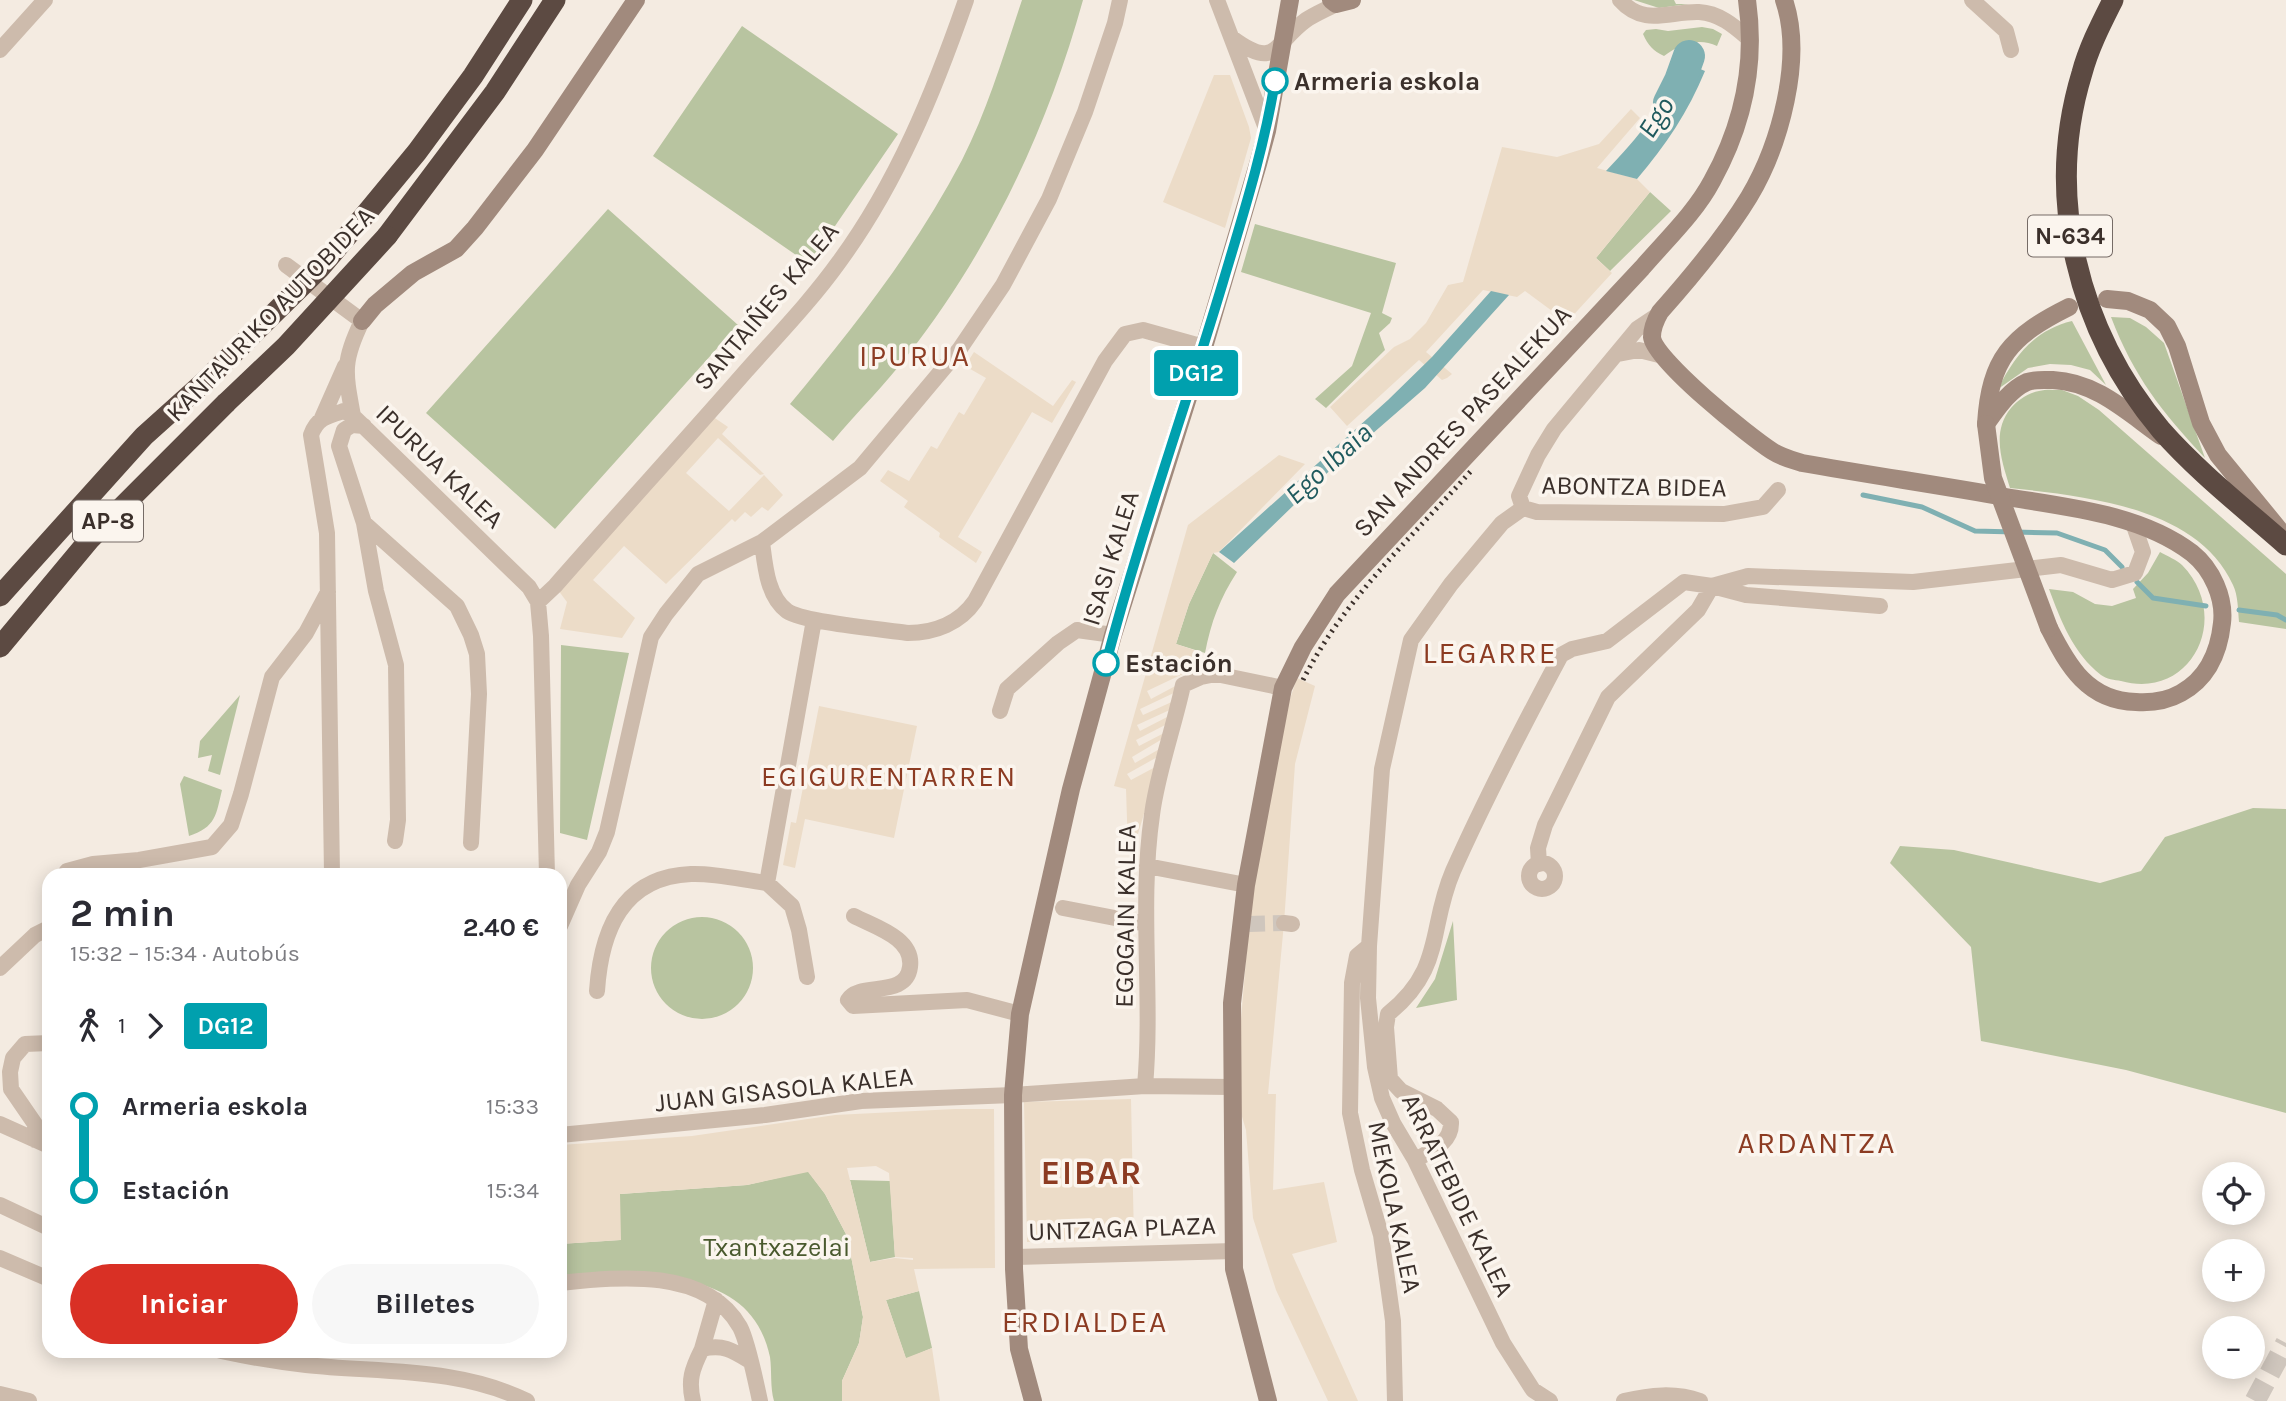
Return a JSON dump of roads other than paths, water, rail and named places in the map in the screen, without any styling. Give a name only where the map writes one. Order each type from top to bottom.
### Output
[{"type":"highway","name":"KANTAURIKO AUTOBIDEA","points":[[0,596],[144,436],[203,383],[320,268],[417,152],[473,76],[522,0]]},
{"type":"highway","name":"KANTAURIKO AUTOBIDEA","points":[[0,647],[90,539],[286,346],[387,236],[495,92],[555,0]]},
{"type":"highway","name":"N-634","points":[[2113,0],[2095,36],[2074,103],[2065,164],[2069,232],[2078,272],[2113,358],[2141,404],[2180,450],[2286,545]]},
{"type":"street","points":[[0,50],[45,0]]},
{"type":"street","points":[[286,265],[362,321],[413,273],[456,249],[475,228],[535,150],[636,0]]},
{"type":"street","name":"SANTAIÑES KALEA","points":[[537,602],[555,586],[709,414],[840,262],[909,144],[943,66],[965,0]]},
{"type":"street","points":[[567,910],[607,832],[651,637],[698,574],[762,542],[860,468],[959,350],[1025,248],[1049,199],[1085,112],[1120,0]]},
{"type":"street","points":[[1217,0],[1267,131]]},
{"type":"street","name":"ISASI KALEA","points":[[1013,1095],[1020,1014],[1071,789],[1113,635],[1204,347],[1267,131],[1290,0]]},
{"type":"street","points":[[1620,0],[1628,9],[1645,16],[1674,16],[1699,12],[1730,22],[1748,38]]},
{"type":"street","name":"SAN ANDRES PASEALEKUA","points":[[1268,1401],[1234,1269],[1232,1003],[1245,924],[1246,885],[1283,688],[1303,647],[1337,594],[1642,268],[1684,220],[1712,182],[1735,131],[1748,83],[1750,19],[1747,0]]},
{"type":"street","points":[[1523,508],[1519,496],[1538,455],[1554,429],[1637,329],[1658,315],[1723,234],[1750,195],[1767,158],[1788,89],[1792,45],[1790,16],[1784,0]]},
{"type":"street","points":[[1972,0],[2006,31],[2011,50]]},
{"type":"street","points":[[1232,38],[1248,50],[1272,52],[1306,20],[1340,1]]},
{"type":"street","points":[[2107,299],[2128,301],[2150,310],[2166,326],[2177,346],[2201,423],[2218,455],[2286,538]]},
{"type":"street","points":[[1658,315],[1652,338],[1660,352],[1728,416],[1774,453],[1802,463],[2031,501],[2133,523],[2164,536],[2193,554],[2209,572],[2219,593],[2223,612],[2216,655],[2190,688],[2172,698],[2150,702],[2108,698],[2088,687],[2074,672],[2049,628],[1993,478],[1986,424],[1990,384],[1997,365],[2011,345],[2044,319],[2069,307]]},
{"type":"street","name":"IPURUA KALEA","points":[[362,321],[351,342],[346,364],[346,377],[358,421],[529,587],[537,602]]},
{"type":"street","points":[[762,542],[768,582],[788,613],[814,620],[908,633],[923,633],[954,622],[967,613],[1030,503],[1105,360],[1125,334],[1143,330],[1204,347]]},
{"type":"street","points":[[1618,354],[1639,350],[1660,352]]},
{"type":"street","points":[[322,418],[346,364]]},
{"type":"street","points":[[1986,424],[2002,401],[2025,383],[2037,379],[2062,380],[2080,383],[2099,392],[2180,450]]},
{"type":"street","points":[[332,868],[327,533],[311,435],[315,424],[322,418],[344,411],[358,421],[344,430],[339,446],[363,523],[376,591],[396,665],[398,820],[394,841]]},
{"type":"street","points":[[312,445],[321,439],[327,439],[339,446]]},
{"type":"street","name":"ABONTZA BIDEA","points":[[1523,508],[1537,512],[1724,514],[1763,506],[1778,490]]},
{"type":"street","name":"ARRATEBIDE KALEA","points":[[1523,508],[1495,531],[1451,584],[1411,640],[1382,769],[1369,946],[1368,998],[1375,1067],[1382,1098],[1415,1160],[1503,1343],[1533,1390],[1549,1401]]},
{"type":"street","points":[[363,523],[457,606],[471,635],[477,654],[479,694],[471,843]]},
{"type":"street","points":[[1539,863],[1538,848],[1545,825],[1608,697],[1698,610],[1712,586],[1748,576],[1913,582],[2061,565],[2112,580],[2135,573],[2143,552],[2133,523]]},
{"type":"street","points":[[1415,1160],[1441,1145],[1449,1136],[1451,1122],[1437,1109],[1401,1091],[1390,1079],[1386,1027],[1388,1014],[1407,998],[1421,979],[1429,962],[1447,884],[1507,754],[1561,655],[1573,649],[1607,641],[1684,582],[1746,595],[1880,606]]},
{"type":"street","points":[[78,868],[212,847],[231,825],[272,677],[306,633],[329,590]]},
{"type":"street","points":[[537,602],[541,636],[547,868]]},
{"type":"street","points":[[767,883],[814,620]]},
{"type":"street","points":[[1000,711],[1007,689],[1058,643],[1077,630],[1113,635]]},
{"type":"street","name":"EGOGAIN KALEA","points":[[1145,1086],[1147,866],[1152,813],[1183,685],[1216,674],[1283,688]]},
{"type":"street","points":[[1147,866],[1246,885]]},
{"type":"street","points":[[597,991],[599,963],[611,926],[622,905],[637,890],[660,880],[692,874],[767,883],[792,906],[807,977]]},
{"type":"street","points":[[567,884],[578,885]]},
{"type":"street","points":[[1063,908],[1146,924]]},
{"type":"street","points":[[854,916],[899,939],[909,952],[911,961],[909,972],[903,981],[888,987],[855,993],[848,1000],[853,1006],[967,1000],[1020,1014]]},
{"type":"street","points":[[0,968],[42,932]]},
{"type":"street","name":"MEKOLA KALEA","points":[[1369,946],[1357,956],[1352,984],[1350,1114],[1362,1170],[1381,1235],[1393,1321],[1395,1401]]},
{"type":"street","points":[[42,1043],[25,1044],[13,1058],[10,1072],[11,1089],[35,1124],[42,1143]]},
{"type":"street","points":[[1013,1095],[1145,1086],[1231,1087]]},
{"type":"street","name":"JUAN GISASOLA KALEA","points":[[567,1134],[752,1116],[862,1101],[1013,1095]]},
{"type":"street","name":"UNTZAGA PLAZA","points":[[1013,1095],[1014,1257],[1234,1251]]},
{"type":"street","points":[[0,1124],[42,1143]]},
{"type":"street","points":[[0,1205],[42,1225]]},
{"type":"street","points":[[1014,1257],[1019,1349],[1033,1401]]},
{"type":"street","points":[[0,1258],[42,1276]]},
{"type":"street","points":[[567,1282],[604,1278],[651,1280],[701,1291],[716,1300],[741,1329],[760,1401]]},
{"type":"street","points":[[693,1401],[690,1384],[716,1300]]},
{"type":"street","points":[[700,1353],[718,1345],[731,1348],[750,1361]]},
{"type":"street","points":[[262,1358],[303,1365],[438,1375],[483,1384],[527,1401]]},
{"type":"street","points":[[0,1394],[29,1401]]},
{"type":"street","points":[[1624,1401],[1648,1395],[1685,1396],[1700,1401]]},
{"type":"water","points":[[1681,61],[1705,71],[1667,141],[1637,179],[1606,171],[1650,120]]},
{"type":"water","name":"Ego Ibaia","points":[[1491,291],[1509,295],[1425,388],[1326,474],[1234,563],[1219,552],[1388,400],[1432,357]]},
{"type":"waterway","name":"Ego","points":[[1669,103],[1689,56]]},
{"type":"waterway","points":[[1863,495],[1922,507],[1975,531],[2057,533],[2105,550],[2122,567]]},
{"type":"waterway","points":[[2137,582],[2153,598],[2206,606]]},
{"type":"waterway","points":[[2239,610],[2277,615],[2286,620]]},
{"type":"tunnel","points":[[1249,924],[1284,923]]},
{"type":"tunnel","points":[[2255,1401],[2286,1343]]},
{"type":"railway","points":[[1303,680],[1319,651],[1358,596],[1471,471]]},
{"type":"place","name":"Armeria eskola","points":[[1275,81]]},
{"type":"place","name":"Estación","points":[[1106,663]]},
{"type":"district","name":"IPURUA","points":[[915,356]]},
{"type":"district","name":"LEGARRE","points":[[1490,653]]},
{"type":"district","name":"EGIGURENTARREN","points":[[889,776]]},
{"type":"district","name":"ARDANTZA","points":[[1817,1143]]},
{"type":"district","name":"EIBAR","points":[[1092,1172]]},
{"type":"district","name":"ERDIALDEA","points":[[1085,1322]]},
{"type":"park label","name":"Txantxazelai","points":[[777,1247]]}]
